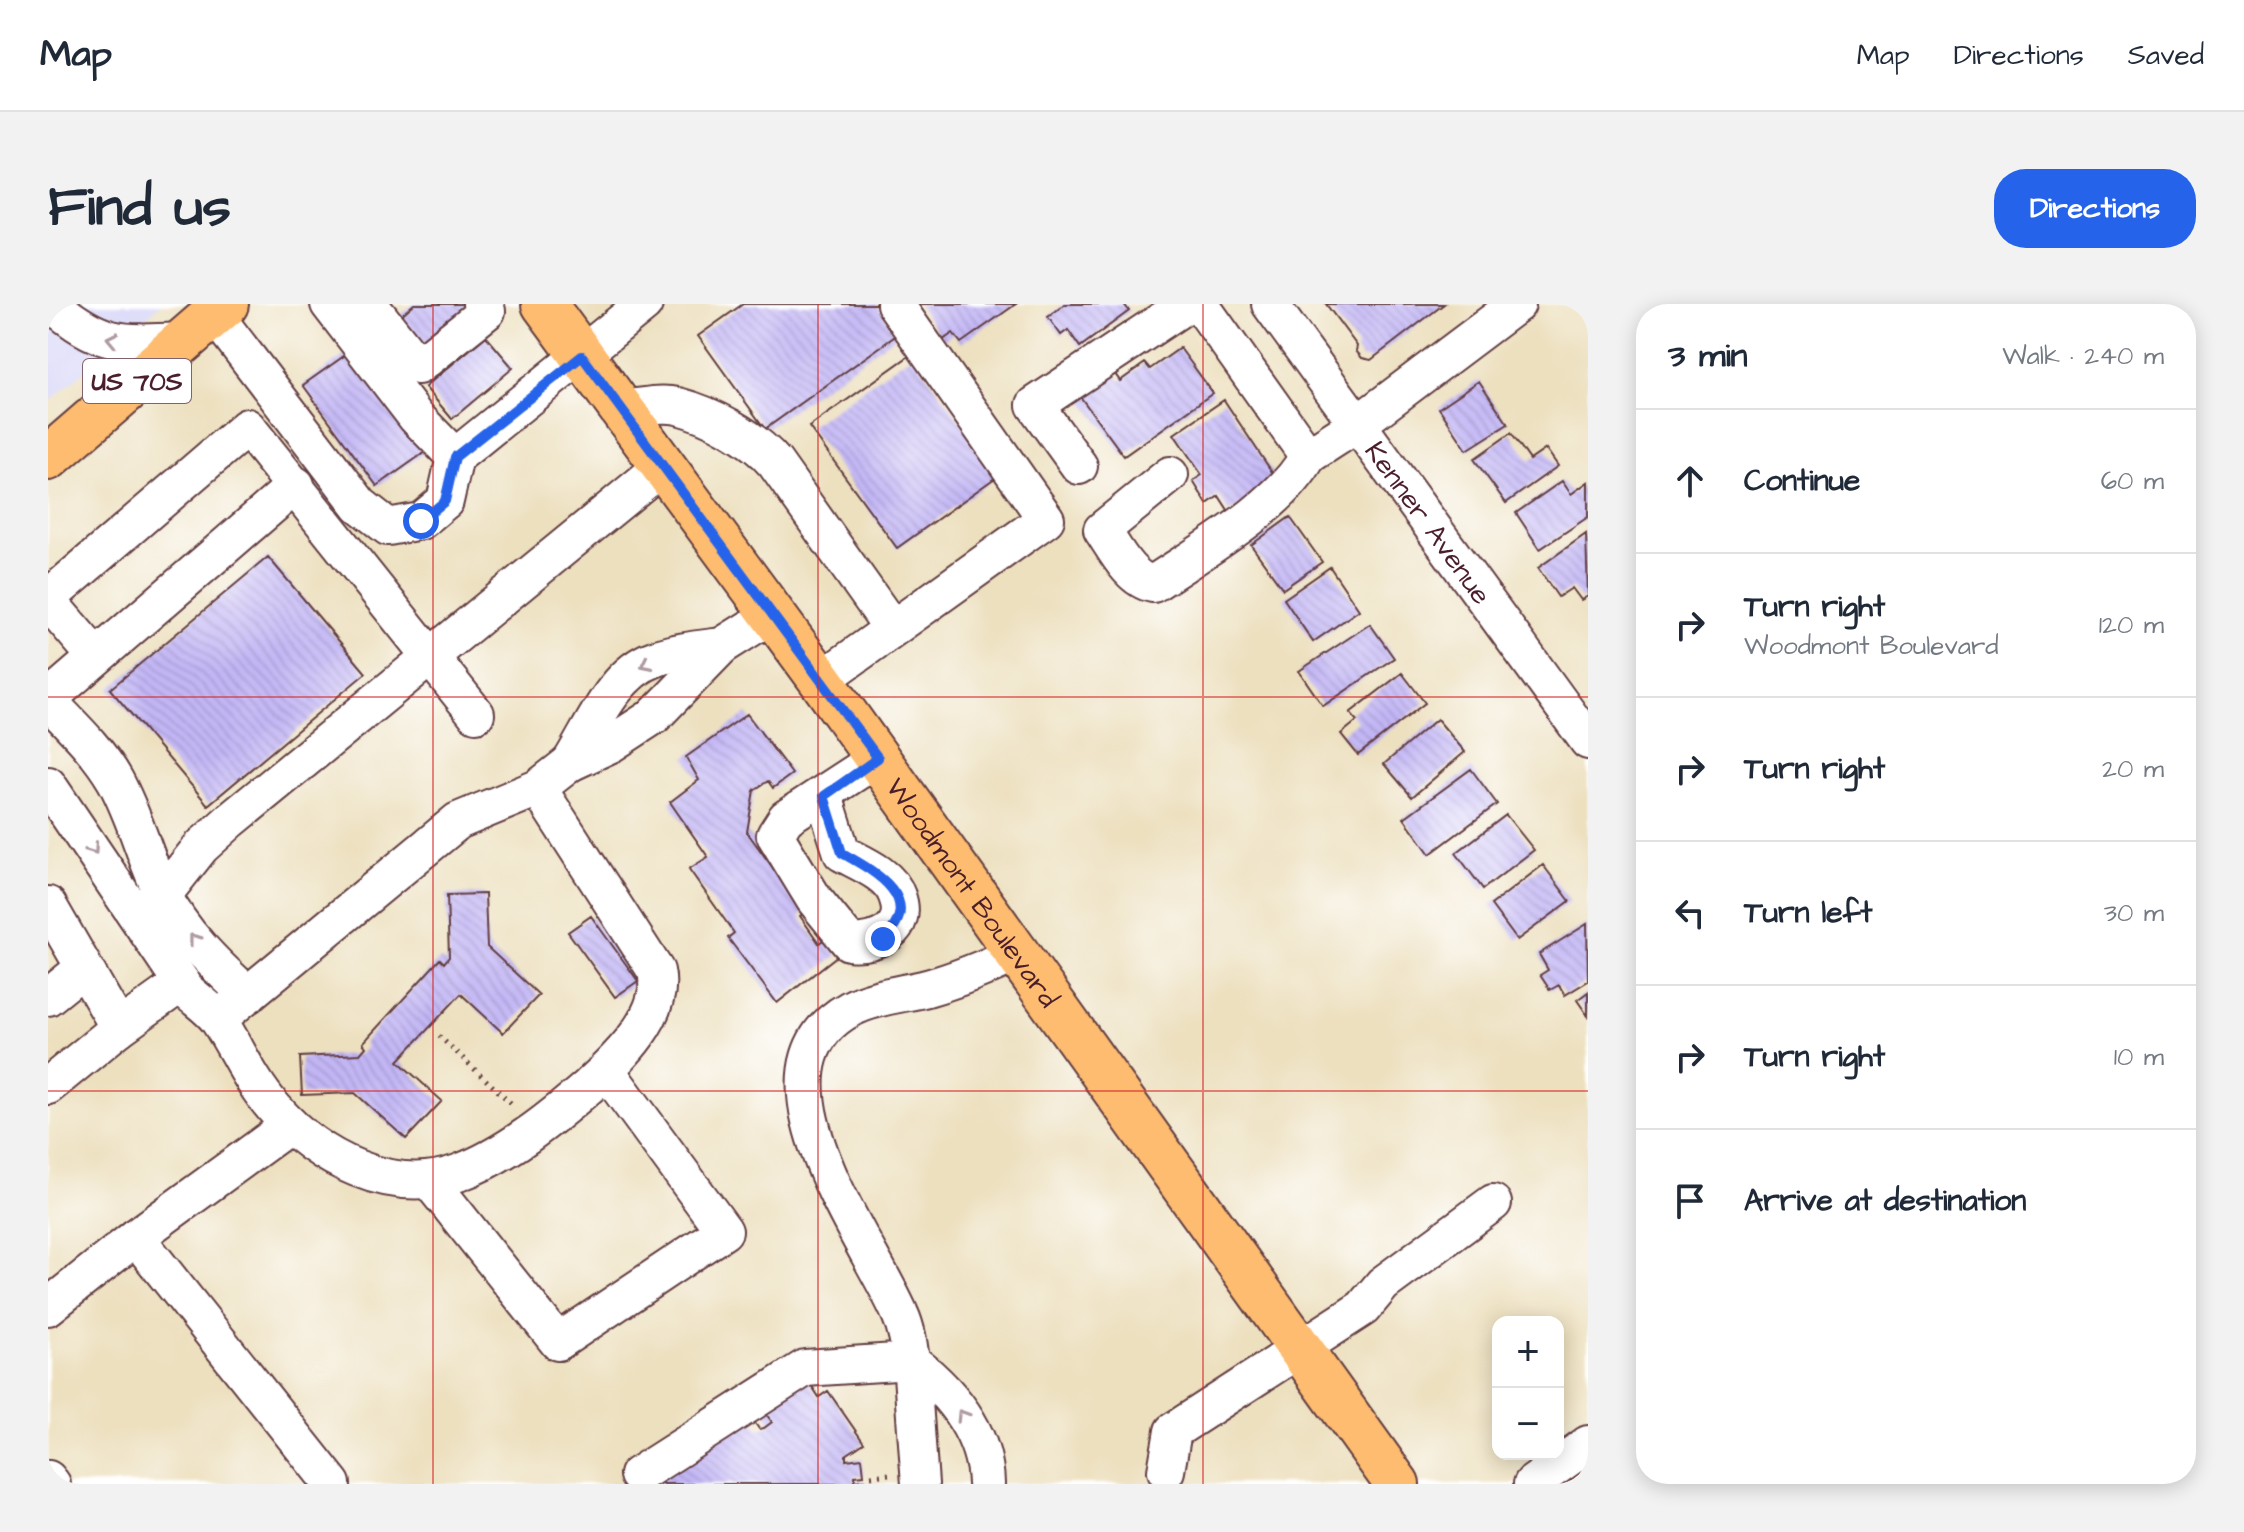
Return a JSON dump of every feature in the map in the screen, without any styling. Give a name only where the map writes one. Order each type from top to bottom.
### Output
[{"type":"main road","name":"Woodmont Boulevard","points":[[544,304],[878,758],[1397,1484]]},
{"type":"main road","name":"US 70S","points":[[48,458],[208,320]]},
{"type":"street","points":[[52,304],[80,327],[107,339],[208,320],[376,520],[388,527],[421,521],[445,501],[455,457],[644,304]]},
{"type":"street","points":[[329,304],[416,417],[455,457]]},
{"type":"street","points":[[369,304],[418,366],[487,311],[481,304]]},
{"type":"street","points":[[821,680],[1046,519],[895,304]]},
{"type":"street","points":[[1079,466],[1035,405],[1187,304]]},
{"type":"street","points":[[1200,304],[1308,456]]},
{"type":"street","name":"Kenner Avenue","points":[[1270,304],[1588,741]]},
{"type":"street","points":[[1170,475],[1102,530],[1133,573],[1153,584],[1231,531],[1298,476],[1308,456],[1359,423],[1517,304]]},
{"type":"street","points":[[621,409],[660,404],[679,406],[754,442],[775,463],[892,628]]},
{"type":"street","points":[[96,657],[48,600],[247,427],[476,714]]},
{"type":"street","points":[[148,903],[212,836],[433,658],[663,466]]},
{"type":"street","points":[[296,485],[48,700],[85,740],[115,780],[148,903],[182,983],[218,1019],[245,1072],[290,1125],[315,1147],[342,1163],[366,1172],[429,1180],[481,1163],[536,1127],[606,1070],[635,1035],[654,1003],[660,986],[656,971],[538,788]]},
{"type":"street","points":[[218,1019],[458,821],[538,788],[570,763],[611,744],[654,716],[722,646],[773,614]]},
{"type":"street","points":[[570,763],[614,692],[633,670],[654,659],[722,646]]},
{"type":"street","points":[[824,796],[878,758]]},
{"type":"street","points":[[48,785],[148,903],[248,995]]},
{"type":"street","points":[[48,905],[119,1028]]},
{"type":"street","points":[[920,1484],[911,1361],[901,1316],[822,1163],[807,1098],[807,1074],[818,1042],[850,1009],[957,979],[1018,953]]},
{"type":"street","points":[[48,997],[84,968]]},
{"type":"street","points":[[48,1086],[119,1028],[182,983]]},
{"type":"street","points":[[429,1180],[558,1342],[724,1231],[606,1070]]},
{"type":"street","points":[[48,1307],[136,1237],[290,1125]]},
{"type":"street","points":[[1166,1471],[1173,1431],[1363,1308],[1383,1284],[1493,1203]]},
{"type":"street","points":[[136,1237],[332,1484]]},
{"type":"street","points":[[638,1475],[805,1368],[911,1361],[945,1388],[980,1443],[986,1484]]},
{"type":"street","points":[[1532,1484],[1588,1444]]},
{"type":"street","points":[[48,1479],[52,1484]]},
{"type":"path","points":[[439,1036],[536,1127]]},
{"type":"shaded area","points":[[48,304],[161,304],[48,403]]},
{"type":"building","points":[[414,304],[469,304],[426,346],[400,316]]},
{"type":"building","points":[[743,304],[876,304],[898,334],[765,429],[698,336]]},
{"type":"building","points":[[918,304],[1016,304],[961,343],[953,333],[943,340]]},
{"type":"building","points":[[1065,304],[1124,304],[1129,311],[1080,347],[1068,330],[1061,335],[1048,317]]},
{"type":"building","points":[[1326,304],[1444,304],[1371,360],[1362,358],[1356,351],[1357,346]]},
{"type":"building","points":[[486,336],[513,368],[452,419],[425,387]]},
{"type":"building","points":[[1180,348],[1213,393],[1124,456],[1076,391],[1110,367],[1120,381],[1145,363],[1150,369]]},
{"type":"building","points":[[354,349],[428,450],[377,486],[303,385]]},
{"type":"building","points":[[912,354],[999,475],[897,548],[809,427]]},
{"type":"building","points":[[1479,381],[1508,424],[1467,450],[1439,408]]},
{"type":"building","points":[[1224,400],[1278,481],[1230,513],[1219,496],[1207,504],[1193,481],[1202,475],[1174,434]]},
{"type":"building","points":[[1511,433],[1530,460],[1546,449],[1558,466],[1506,503],[1474,459]]},
{"type":"building","points":[[1562,481],[1571,494],[1588,482],[1588,517],[1540,549],[1516,513]]},
{"type":"building","points":[[1290,517],[1322,562],[1283,589],[1251,545]]},
{"type":"building","points":[[1586,534],[1588,596],[1581,600],[1572,588],[1558,597],[1538,568]]},
{"type":"building","points":[[268,557],[366,673],[208,805],[110,689]]},
{"type":"building","points":[[1330,567],[1359,610],[1313,642],[1284,599]]},
{"type":"building","points":[[1370,624],[1394,658],[1323,706],[1299,671]]},
{"type":"building","points":[[1402,673],[1425,703],[1358,755],[1341,734],[1357,721],[1350,713]]},
{"type":"building","points":[[747,714],[792,774],[773,788],[768,781],[754,790],[747,832],[805,912],[800,916],[819,943],[826,938],[838,955],[777,1003],[728,938],[734,933],[689,869],[708,857],[670,802],[699,780],[686,757]]},
{"type":"building","points":[[1437,719],[1465,752],[1412,797],[1384,764]]},
{"type":"building","points":[[1471,769],[1497,804],[1430,854],[1404,818]]},
{"type":"building","points":[[1506,815],[1534,850],[1483,889],[1456,853]]},
{"type":"building","points":[[1543,865],[1570,901],[1517,940],[1491,905]]},
{"type":"building","points":[[485,894],[487,947],[539,995],[503,1033],[461,994],[398,1061],[442,1101],[406,1139],[355,1093],[302,1095],[300,1057],[360,1054],[366,1047],[363,1043],[440,959],[444,963],[449,957],[447,895]]},
{"type":"building","points":[[591,916],[638,981],[615,997],[568,932]]},
{"type":"building","points":[[1587,924],[1588,981],[1565,995],[1559,985],[1550,990],[1540,975],[1548,970],[1539,954]]},
{"type":"building","points":[[1588,992],[1588,1016],[1577,1000]]},
{"type":"building","points":[[807,1379],[819,1397],[828,1391],[864,1443],[846,1455],[846,1460],[862,1458],[864,1475],[855,1476],[855,1481],[865,1480],[865,1484],[647,1484],[748,1413],[759,1429],[764,1428],[772,1422],[761,1407]]},
{"type":"route","points":[[421,521],[445,501],[455,457],[582,356],[878,758],[824,796],[842,853],[880,874],[897,895],[899,914],[894,929],[883,939]]}]
